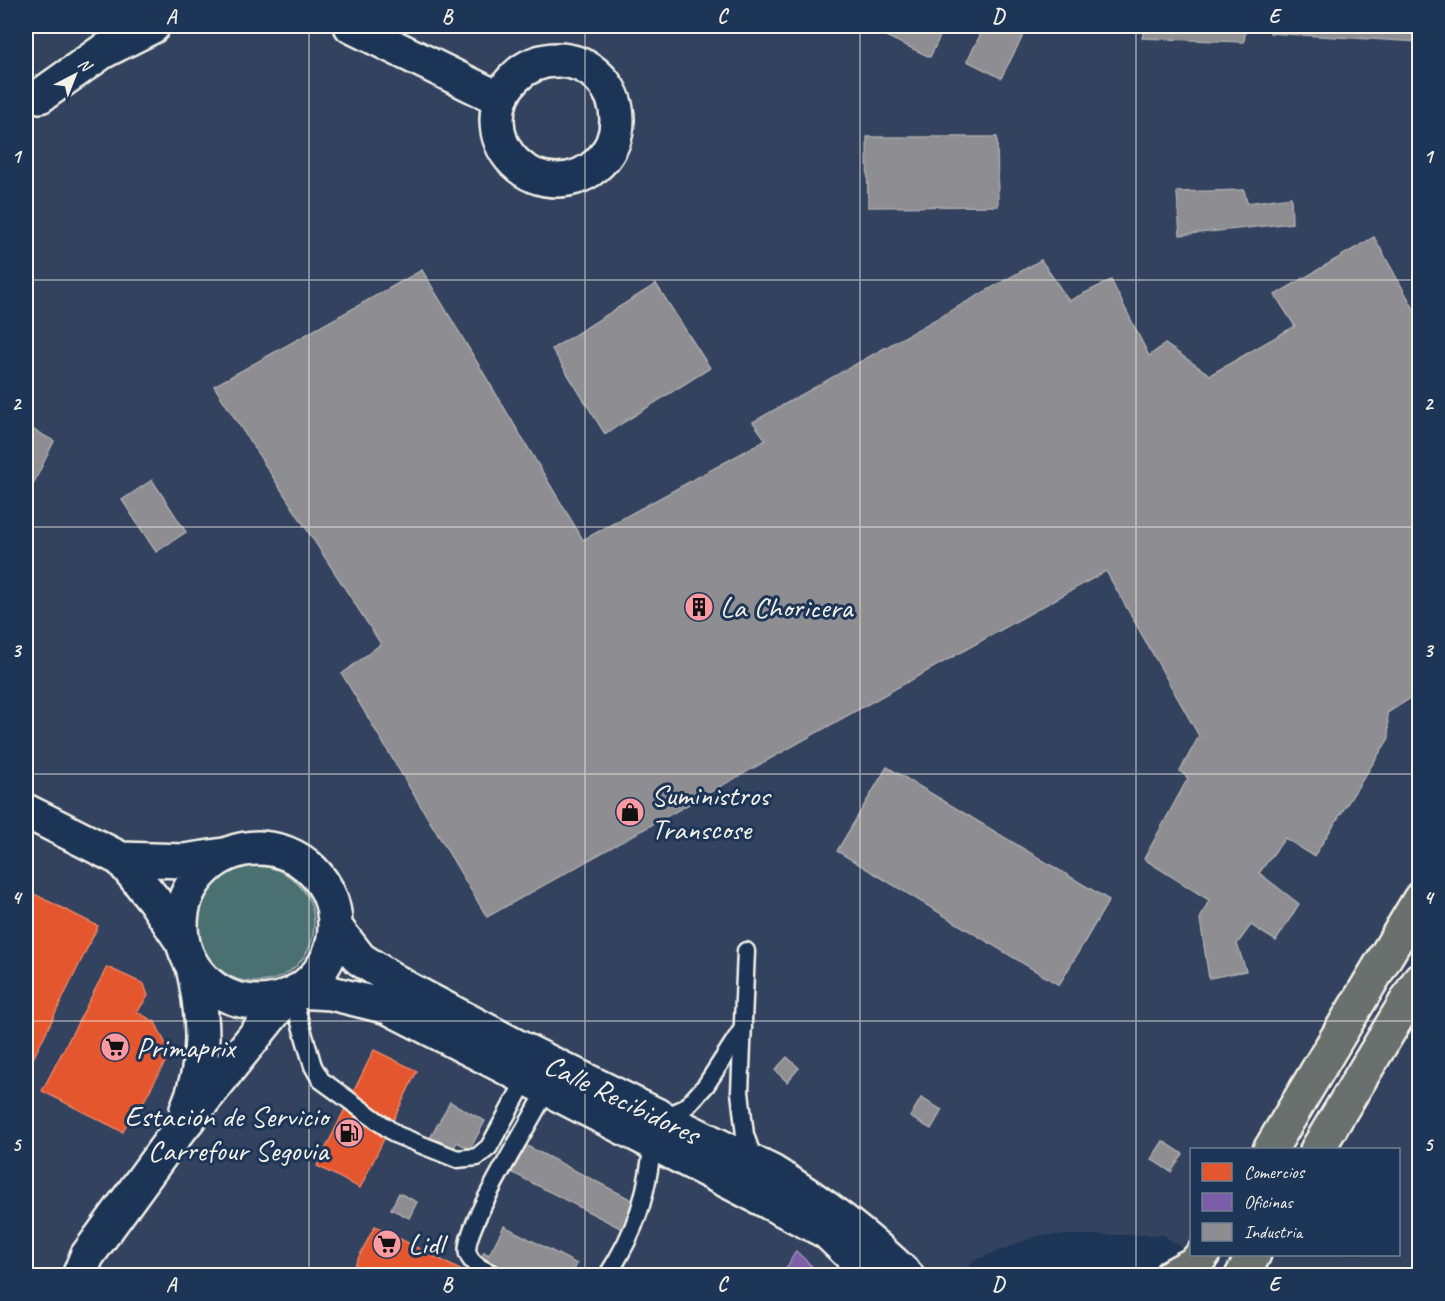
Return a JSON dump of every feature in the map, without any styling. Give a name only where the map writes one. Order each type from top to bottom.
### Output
[{"type":"main road","points":[[1271,1148],[1419,899]]},
{"type":"main road","points":[[1318,1148],[1419,979]]},
{"type":"main road","points":[[1171,1275],[1195,1263],[1201,1256]]},
{"type":"main road","points":[[1242,1275],[1253,1256]]},
{"type":"street","points":[[33,107],[74,57],[113,26]]},
{"type":"street","points":[[33,107],[102,52],[153,26]]},
{"type":"street","points":[[351,26],[500,99]]},
{"type":"street","points":[[26,811],[122,859],[184,861],[259,848],[294,856],[311,870],[324,886],[331,899],[335,927],[332,946],[324,964],[312,980],[292,994],[173,1138],[76,1269]]},
{"type":"street","points":[[173,1138],[192,1096],[203,1044],[201,1000],[188,955],[182,908],[197,877],[224,855]]},
{"type":"street","points":[[122,859],[154,900],[188,955],[214,989],[228,996],[257,1002],[292,994]]},
{"type":"street","name":"Calle Recibidores","points":[[335,927],[360,959],[406,988],[659,1131],[827,1232],[873,1275]]},
{"type":"street","name":"Calle Recibidores","points":[[292,994],[331,993],[388,1007],[536,1084],[659,1131],[755,1164],[837,1214],[880,1248],[907,1275]]},
{"type":"lane","points":[[746,951],[740,1092],[746,1134],[755,1164]]},
{"type":"lane","points":[[292,994],[313,1066],[321,1080],[397,1135],[457,1159],[477,1157],[489,1147],[536,1084]]},
{"type":"lane","points":[[607,1275],[630,1235],[647,1191],[659,1131],[706,1085],[743,1027]]},
{"type":"lane","points":[[497,1275],[477,1266],[468,1255],[466,1242],[474,1220],[535,1116],[536,1084]]},
{"type":"shaded area","points":[[26,26],[1419,26],[1420,1136],[1416,1141],[1420,1143],[1419,1275],[1221,1275],[1193,1256],[1400,1256],[1400,1148],[1190,1148],[1190,1254],[1163,1235],[1040,1235],[975,1260],[962,1276],[26,1275]]},
{"type":"green space","points":[[256,866],[278,871],[297,883],[309,902],[314,924],[309,946],[297,965],[278,977],[256,982],[234,977],[215,965],[203,946],[198,924],[203,902],[215,883],[234,871]]},
{"type":"building: Comercios","points":[[26,890],[98,926],[26,1073]]},
{"type":"building: Comercios","name":"Primaprix","points":[[107,967],[144,984],[148,996],[137,1012],[155,1022],[170,1053],[138,1112],[133,1111],[123,1132],[42,1091]]},
{"type":"building: Comercios","points":[[374,1050],[417,1071],[360,1188],[317,1166]]},
{"type":"building: Comercios","name":"Lidl","points":[[375,1226],[443,1261],[471,1276],[349,1276]]},
{"type":"building: Oficinas","points":[[796,1251],[819,1273],[821,1276],[782,1276]]},
{"type":"building: Industria","points":[[865,26],[945,26],[930,57]]},
{"type":"building: Industria","points":[[985,26],[1028,26],[1001,78],[967,61]]},
{"type":"building: Industria","points":[[1146,26],[1246,26],[1244,42],[1142,38]]},
{"type":"building: Industria","points":[[1270,26],[1420,26],[1420,42],[1270,33]]},
{"type":"building: Industria","points":[[867,137],[997,137],[998,206],[868,207]]},
{"type":"building: Industria","points":[[1244,190],[1247,203],[1291,197],[1292,223],[1180,235],[1177,192]]},
{"type":"building: Industria","name":"La Choricera","points":[[1374,237],[1420,320],[1420,692],[1387,713],[1389,738],[1314,856],[1285,838],[1259,873],[1299,904],[1276,941],[1251,925],[1237,944],[1246,971],[1209,978],[1200,919],[1209,900],[1144,859],[1188,778],[1180,771],[1199,736],[1106,571],[487,917],[342,674],[381,644],[214,386],[422,270],[583,540],[766,440],[753,422],[1041,260],[1069,301],[1111,280],[1149,356],[1165,344],[1210,375],[1295,326],[1275,295]]},
{"type":"building: Industria","points":[[656,284],[710,368],[605,434],[552,349]]},
{"type":"building: Industria","points":[[26,426],[54,441],[26,499]]},
{"type":"building: Industria","points":[[152,480],[186,532],[156,552],[122,500]]},
{"type":"building: Industria","points":[[887,767],[1109,900],[1059,985],[837,851]]},
{"type":"building: Industria","points":[[887,767],[1109,900],[1059,985],[837,851]]},
{"type":"building: Industria","points":[[787,1057],[799,1068],[787,1082],[775,1070]]},
{"type":"building: Industria","points":[[921,1098],[942,1110],[931,1129],[910,1117]]},
{"type":"building: Industria","points":[[450,1102],[485,1121],[470,1149],[457,1142],[445,1163],[423,1151]]},
{"type":"building: Industria","points":[[1163,1141],[1183,1154],[1171,1172],[1151,1159]]},
{"type":"building: Industria","points":[[525,1145],[640,1204],[626,1231],[511,1172]]},
{"type":"building: Industria","points":[[399,1193],[417,1202],[409,1218],[391,1209]]},
{"type":"building: Industria","points":[[504,1226],[577,1264],[571,1276],[472,1276],[484,1252],[489,1255]]},
{"type":"place","name":"La Choricera","points":[[699,607]]},
{"type":"place","name":"Suministros Transcose","points":[[630,812]]},
{"type":"place","name":"Primaprix","points":[[115,1047]]},
{"type":"place","name":"Estación de Servicio Carrefour Segovia","points":[[349,1133]]},
{"type":"place","name":"Lidl","points":[[387,1244]]}]
